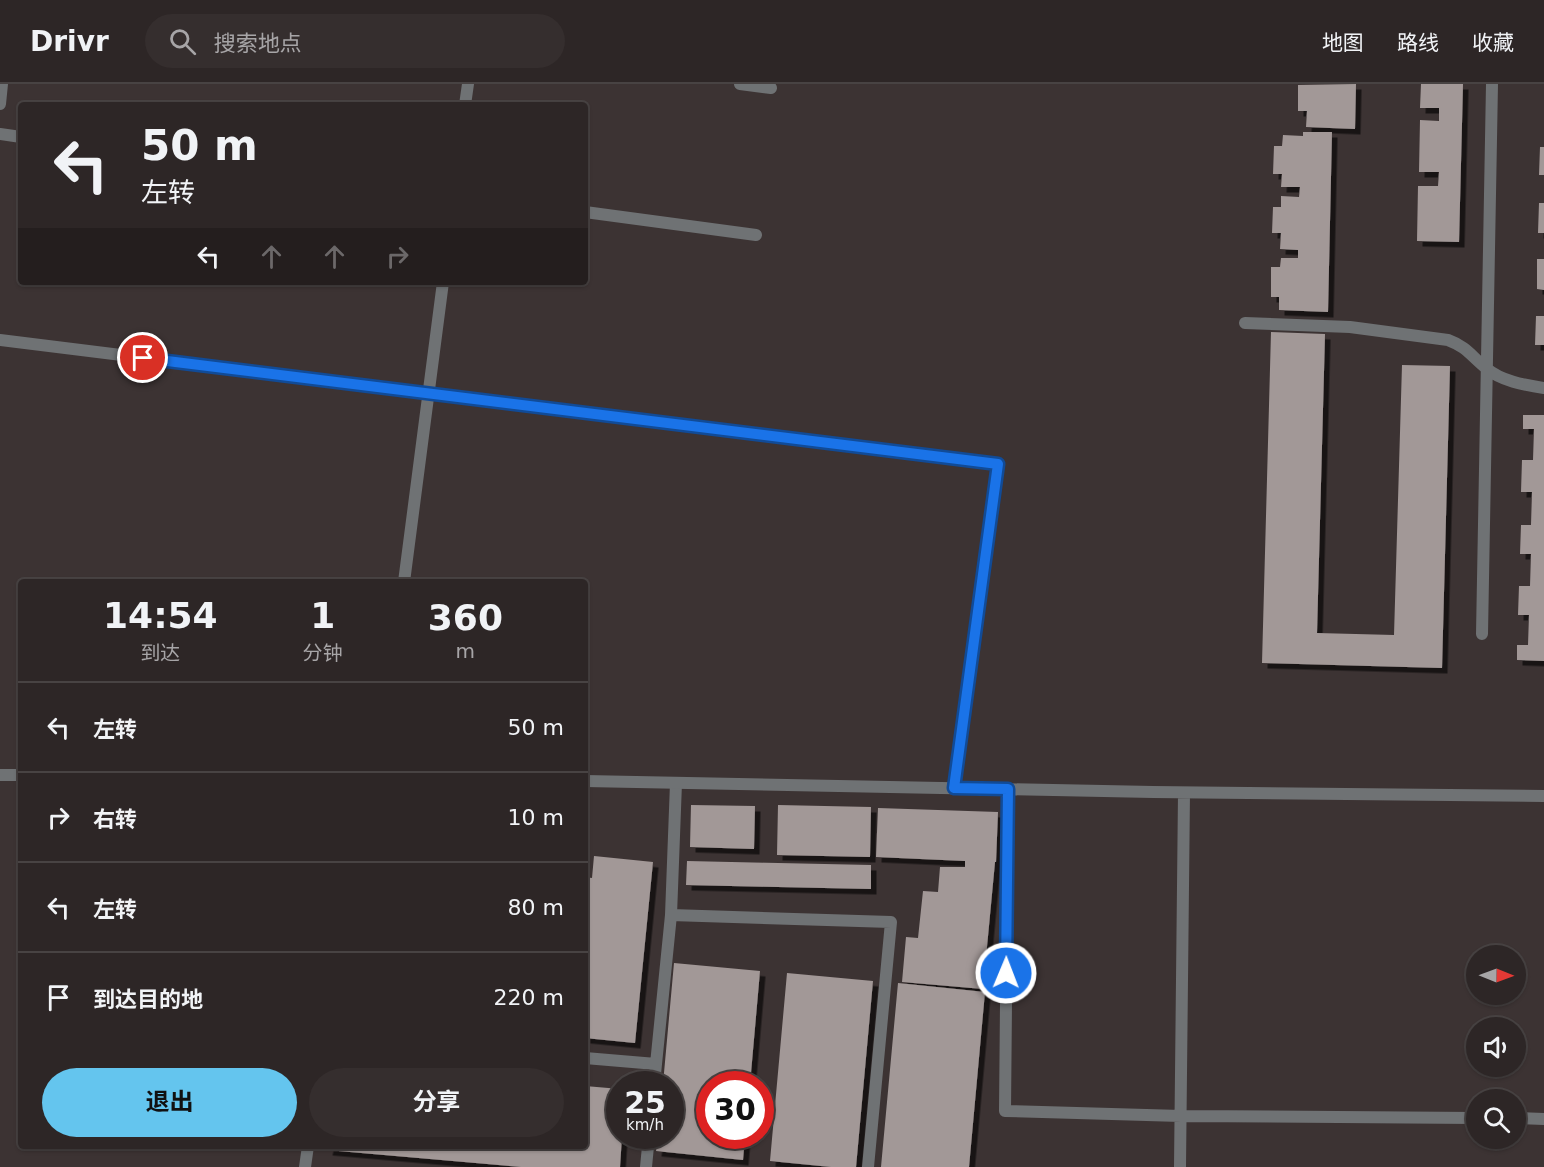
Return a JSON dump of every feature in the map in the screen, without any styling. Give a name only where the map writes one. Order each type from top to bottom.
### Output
[{"type":"street","points":[[0,104],[2,84]]},
{"type":"street","points":[[465,102],[468,84]]},
{"type":"street","points":[[740,84],[771,88]]},
{"type":"street","points":[[1482,634],[1492,84]]},
{"type":"street","points":[[0,134],[18,137]]},
{"type":"street","points":[[588,212],[756,235]]},
{"type":"street","points":[[404,579],[442,285]]},
{"type":"street","points":[[1245,323],[1350,327],[1448,340],[1461,345],[1487,369],[1506,380],[1544,388]]},
{"type":"street","points":[[0,340],[998,464],[954,788]]},
{"type":"street","points":[[0,775],[18,775]]},
{"type":"street","points":[[588,781],[1184,793],[1544,796]]},
{"type":"street","points":[[655,1071],[671,915],[676,783]]},
{"type":"street","points":[[1008,789],[1005,1111],[1181,1116],[1466,1118]]},
{"type":"street","points":[[1180,1167],[1184,793]]},
{"type":"street","points":[[671,915],[891,922],[868,1167]]},
{"type":"street","points":[[588,1058],[656,1064]]},
{"type":"street","points":[[1526,1118],[1544,1119]]},
{"type":"street","points":[[306,1167],[308,1149]]},
{"type":"street","points":[[646,1167],[648,1149]]},
{"type":"building","points":[[1356,84],[1355,129],[1306,127],[1307,111],[1298,111],[1298,85]]},
{"type":"building","points":[[1421,84],[1463,84],[1459,242],[1417,241],[1418,186],[1438,186],[1439,172],[1419,172],[1420,120],[1439,121],[1439,108],[1420,108]]},
{"type":"building","points":[[1303,132],[1332,132],[1328,312],[1279,310],[1279,297],[1271,297],[1271,267],[1280,267],[1281,258],[1298,258],[1298,250],[1280,249],[1281,233],[1272,233],[1273,207],[1281,207],[1281,196],[1299,197],[1300,187],[1281,187],[1282,174],[1273,174],[1274,146],[1282,146],[1283,135],[1303,136]]},
{"type":"building","points":[[1540,147],[1544,147],[1544,175],[1539,175]]},
{"type":"building","points":[[1539,203],[1544,203],[1544,233],[1538,233]]},
{"type":"building","points":[[1537,259],[1544,259],[1544,290],[1537,289]]},
{"type":"building","points":[[1536,316],[1544,316],[1544,345],[1535,345]]},
{"type":"building","points":[[1271,332],[1325,334],[1317,633],[1394,635],[1402,365],[1450,366],[1442,668],[1262,663]]},
{"type":"building","points":[[1523,415],[1544,415],[1544,661],[1517,660],[1517,645],[1528,645],[1529,615],[1518,615],[1519,586],[1530,586],[1531,554],[1520,554],[1521,525],[1531,525],[1532,492],[1521,492],[1522,460],[1533,460],[1534,429],[1523,429]]},
{"type":"building","points":[[691,805],[755,806],[754,849],[690,847]]},
{"type":"building","points":[[778,805],[871,807],[870,857],[777,855]]},
{"type":"building","points":[[878,808],[998,812],[996,862],[983,989],[902,982],[906,937],[918,938],[923,891],[938,892],[940,867],[965,867],[965,861],[876,857]]},
{"type":"building","points":[[594,856],[653,862],[635,1043],[588,1038],[588,877],[592,878]]},
{"type":"building","points":[[687,861],[871,865],[871,889],[686,885]]},
{"type":"building","points":[[674,963],[760,971],[751,1071],[696,1071],[696,1149],[744,1149],[743,1160],[656,1151],[656,1149],[684,1149],[684,1071],[664,1071]]},
{"type":"building","points":[[787,973],[873,981],[856,1167],[770,1161],[771,1149],[774,1149],[774,1117]]},
{"type":"building","points":[[898,983],[985,992],[969,1167],[881,1167]]},
{"type":"building","points":[[588,1086],[606,1088],[606,1149],[621,1149],[620,1167],[521,1167],[327,1150],[588,1149]]},
{"type":"route","points":[[143,358],[998,464],[954,788],[1008,789],[1006,973]]}]
